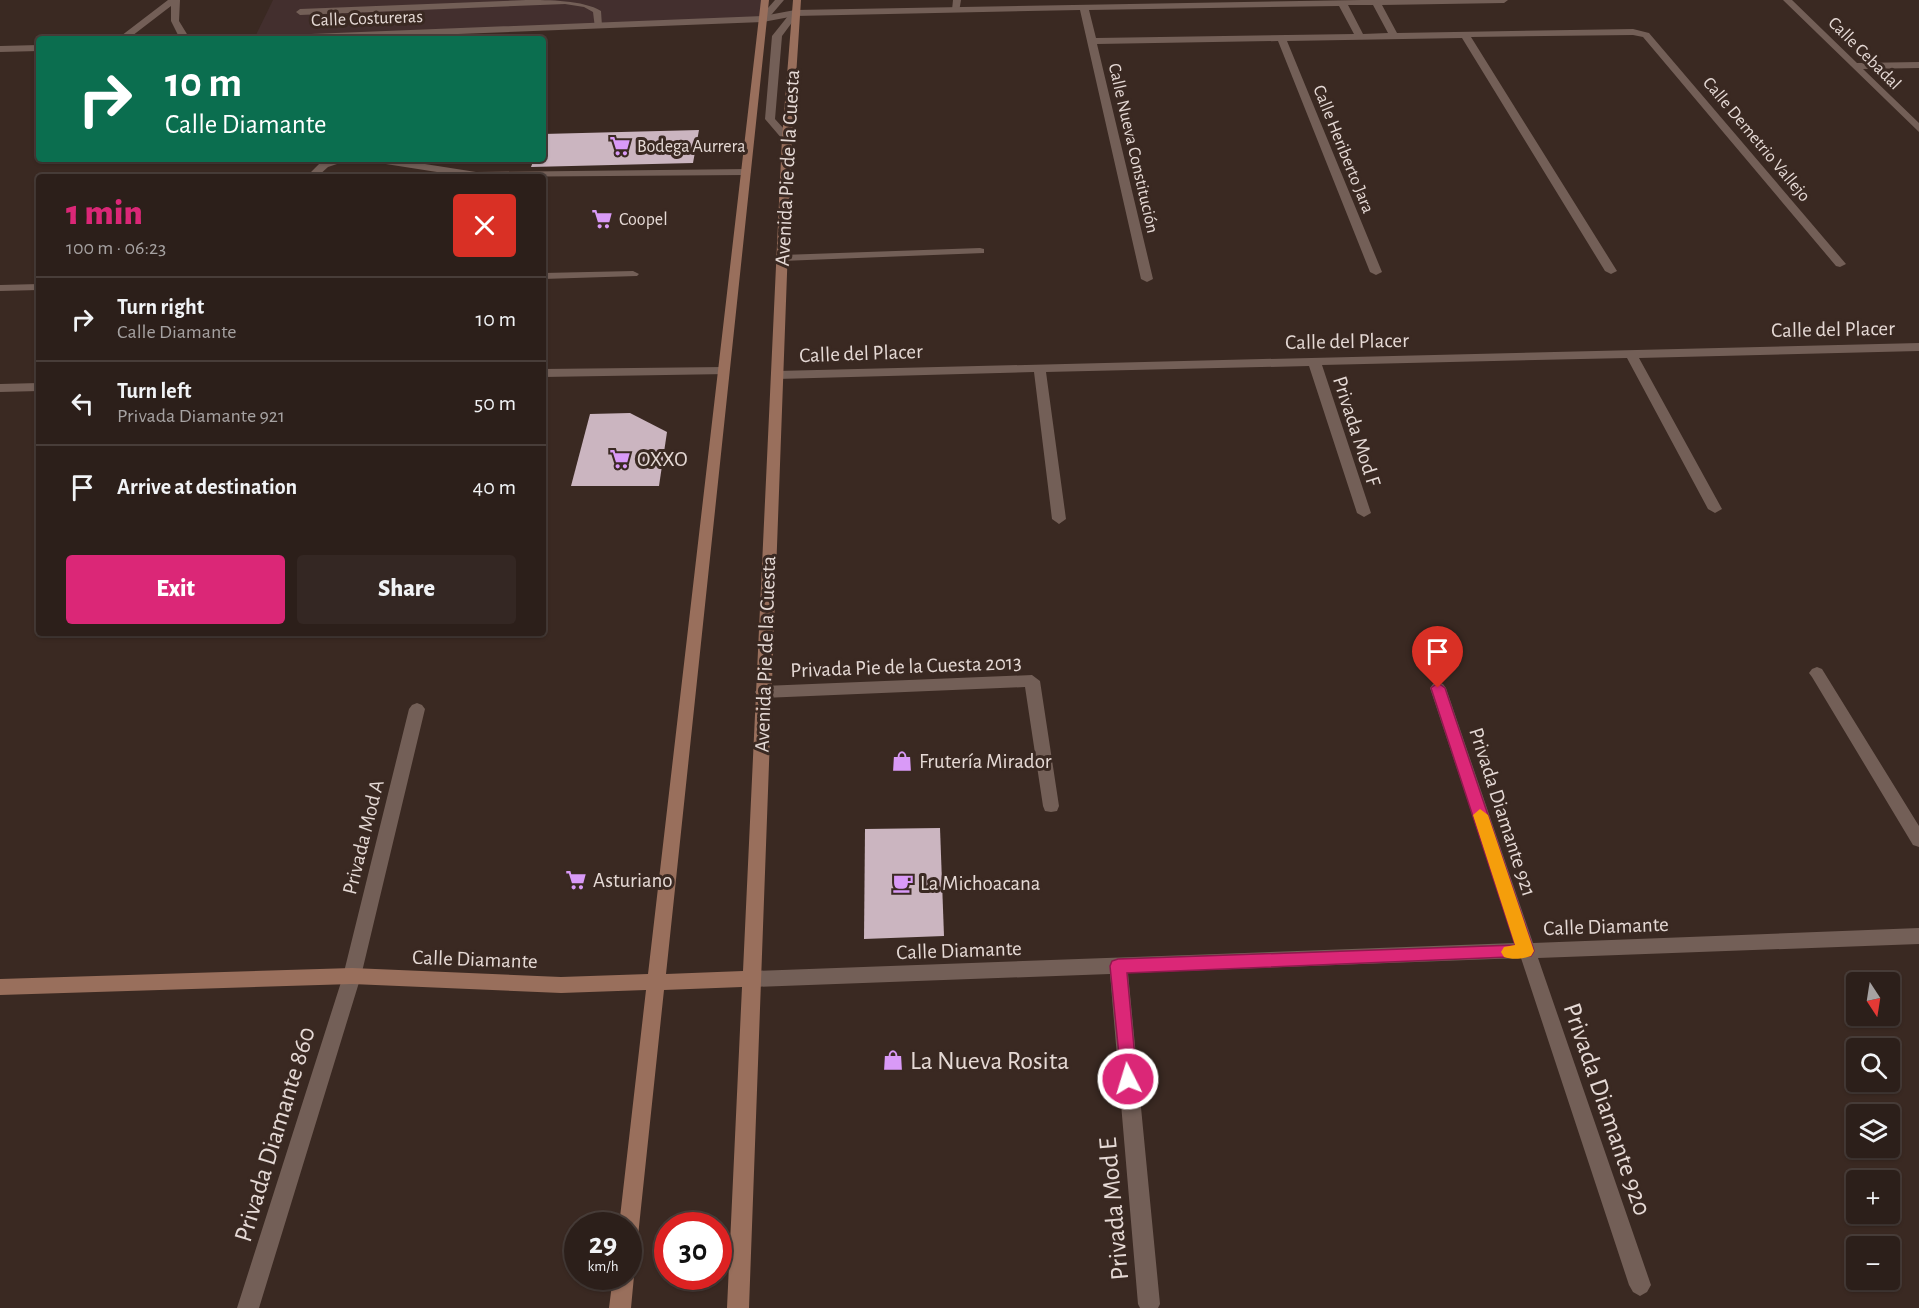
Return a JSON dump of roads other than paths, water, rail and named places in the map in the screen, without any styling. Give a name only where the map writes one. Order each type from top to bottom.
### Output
[{"type":"main road","name":"Avenida Pie de la Cuesta","points":[[631,1212],[765,0]]},
{"type":"main road","name":"Avenida Pie de la Cuesta","points":[[738,1308],[787,138],[797,0]]},
{"type":"main road","name":"Calle Diamante","points":[[0,987],[352,976],[561,985],[752,979]]},
{"type":"main road","points":[[620,1308],[622,1290]]},
{"type":"street","points":[[126,36],[175,0]]},
{"type":"street","points":[[175,0],[175,21],[183,36]]},
{"type":"street","points":[[763,19],[780,0]]},
{"type":"street","name":"Calle Costureras","points":[[339,36],[763,19],[795,13],[956,5],[1504,0]]},
{"type":"street","name":"Calle Cebadal","points":[[1787,0],[1919,129]]},
{"type":"street","points":[[300,12],[565,1],[587,5],[597,11],[598,26]]},
{"type":"street","points":[[1376,2],[1394,36]]},
{"type":"street","points":[[1342,3],[1360,37]]},
{"type":"street","name":"Calle Nueva Constitución","points":[[1089,5],[1089,25],[1147,279]]},
{"type":"street","points":[[787,138],[770,119],[777,36],[795,13]]},
{"type":"street","name":"Calle Demetrio Vallejo","points":[[1465,35],[1633,32],[1646,35],[1840,264]]},
{"type":"street","points":[[1093,41],[1465,35],[1611,271]]},
{"type":"street","name":"Calle Heriberto Jara","points":[[1281,38],[1376,272]]},
{"type":"street","points":[[0,49],[36,48]]},
{"type":"street","points":[[1855,66],[1919,65]]},
{"type":"street","points":[[314,174],[324,165],[333,162]]},
{"type":"street","points":[[392,162],[469,174]]},
{"type":"street","points":[[405,174],[410,165]]},
{"type":"street","points":[[546,174],[746,172]]},
{"type":"street","points":[[782,258],[980,251]]},
{"type":"street","points":[[546,276],[633,274]]},
{"type":"street","points":[[0,288],[36,287]]},
{"type":"street","name":"Calle del Placer","points":[[777,375],[1919,346]]},
{"type":"street","points":[[1629,354],[1715,509]]},
{"type":"street","name":"Privada Mod F","points":[[1314,361],[1364,513]]},
{"type":"street","points":[[1039,367],[1059,519]]},
{"type":"street","points":[[546,373],[724,371]]},
{"type":"street","points":[[0,388],[36,387]]},
{"type":"street","points":[[1817,673],[1919,840]]},
{"type":"street","name":"Privada Pie de la Cuesta 2013","points":[[763,692],[1032,681],[1051,806]]},
{"type":"street","name":"Privada Diamante 921","points":[[1438,688],[1526,951]]},
{"type":"street","name":"Privada Mod A","points":[[352,976],[417,710]]},
{"type":"street","name":"Calle Diamante","points":[[752,979],[1919,936]]},
{"type":"street","name":"Privada Diamante 920","points":[[1526,951],[1640,1285]]},
{"type":"street","name":"Privada Mod E","points":[[1118,966],[1149,1304]]},
{"type":"street","name":"Privada Diamante 860","points":[[248,1308],[352,976]]},
{"type":"place","name":"Bodega Aurrera","points":[[620,146]]},
{"type":"place","name":"Coopel","points":[[602,219]]},
{"type":"place","name":"OXXO","points":[[620,459]]},
{"type":"place","name":"Frutería Mirador","points":[[902,761]]},
{"type":"place","name":"Asturiano","points":[[576,880]]},
{"type":"place","name":"La Michoacana","points":[[903,883]]},
{"type":"place","name":"La Nueva Rosita","points":[[893,1060]]}]
